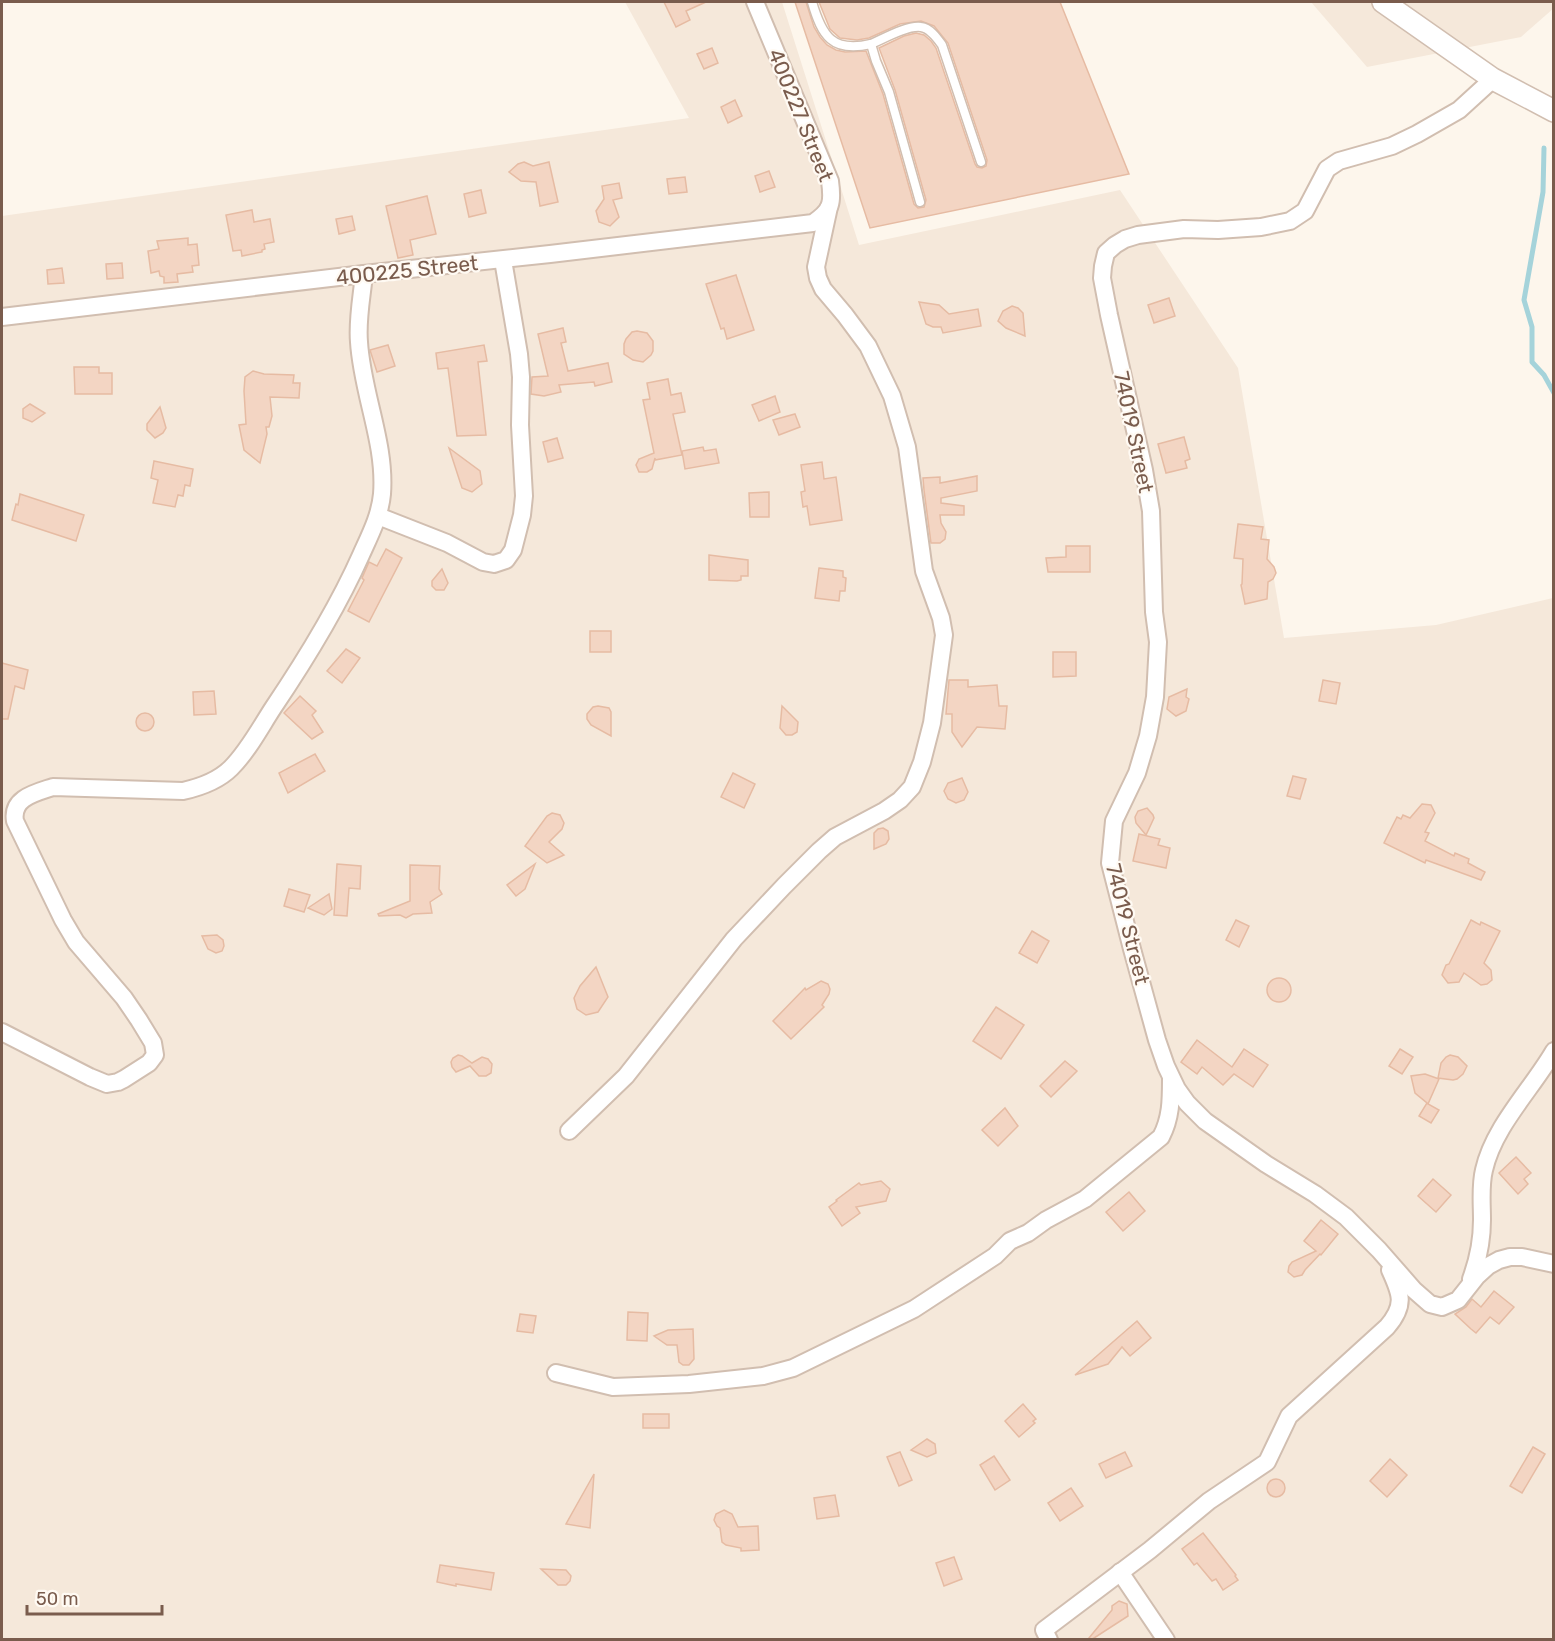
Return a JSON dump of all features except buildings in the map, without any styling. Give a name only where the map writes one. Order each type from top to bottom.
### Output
[{"type":"street","name":"400227 Street","points":[[755,2],[831,181],[832,197],[829,207],[825,215],[813,223]]},
{"type":"street","points":[[1383,2],[1493,79],[1554,111]]},
{"type":"street","name":"74019 Street","points":[[1468,1288],[1458,1300],[1442,1307],[1430,1304],[1346,1217],[1315,1194],[1266,1164],[1205,1120],[1187,1103],[1177,1089],[1157,1040],[1110,862],[1114,821],[1137,773],[1149,736],[1155,697],[1158,642],[1154,612],[1151,511],[1102,278],[1104,259],[1110,248],[1125,239],[1138,235],[1184,229],[1218,230],[1261,227],[1290,221],[1305,211],[1327,169],[1340,161],[1392,146],[1417,134],[1459,110],[1493,79]]},
{"type":"street","points":[[569,1131],[626,1076],[734,939],[784,886],[835,837],[900,800],[912,788],[922,762],[932,723],[944,635],[941,618],[924,571],[907,447],[892,396],[868,346],[823,289],[818,278],[816,267],[829,207]]},
{"type":"street","name":"400225 Street","points":[[2,317],[813,223]]},
{"type":"street","points":[[378,516],[447,543],[483,562],[494,564],[506,560],[513,550],[522,515],[524,496],[520,425],[521,377],[503,260]]},
{"type":"street","points":[[2,1032],[107,1084],[124,1079],[142,1068],[155,1055],[153,1043],[124,998],[76,942],[63,921],[15,821],[13,812],[18,803],[32,794],[52,787],[183,791],[199,788],[215,781],[231,768],[248,747],[308,657],[348,585],[378,516],[382,494],[380,454],[359,342],[359,314],[364,274]]},
{"type":"street","points":[[1468,1288],[1479,1259],[1482,1222],[1481,1188],[1489,1153],[1499,1132],[1554,1051]]},
{"type":"street","points":[[556,1373],[613,1387],[689,1384],[763,1376],[793,1368],[862,1335],[914,1309],[995,1256],[1010,1241],[1028,1233],[1084,1199],[1161,1137],[1170,1116],[1172,1078]]},
{"type":"street","points":[[1048,1640],[1044,1630],[1157,1544],[1209,1501],[1267,1462],[1289,1416],[1393,1320],[1398,1312],[1401,1298],[1379,1250]]},
{"type":"street","points":[[1468,1288],[1488,1266],[1499,1260],[1522,1257],[1554,1264]]},
{"type":"street","points":[[1120,1572],[1166,1640]]},
{"type":"lane","points":[[812,2],[823,30],[833,41],[844,46],[855,48],[871,44],[910,28],[922,27],[932,32],[942,45],[981,162]]},
{"type":"lane","points":[[871,44],[889,92],[920,202]]},
{"type":"shaded area","points":[[625,2],[782,2],[859,245],[1120,190],[1238,368],[1284,638],[1436,625],[1553,598],[1553,1639],[2,1639],[2,216],[689,118]]},
{"type":"shaded area","points":[[1311,2],[1553,2],[1554,8],[1521,37],[1367,67]]},
{"type":"waterway","points":[[1544,148],[1543,192],[1524,300],[1532,327],[1532,362],[1544,375],[1554,393]]}]
